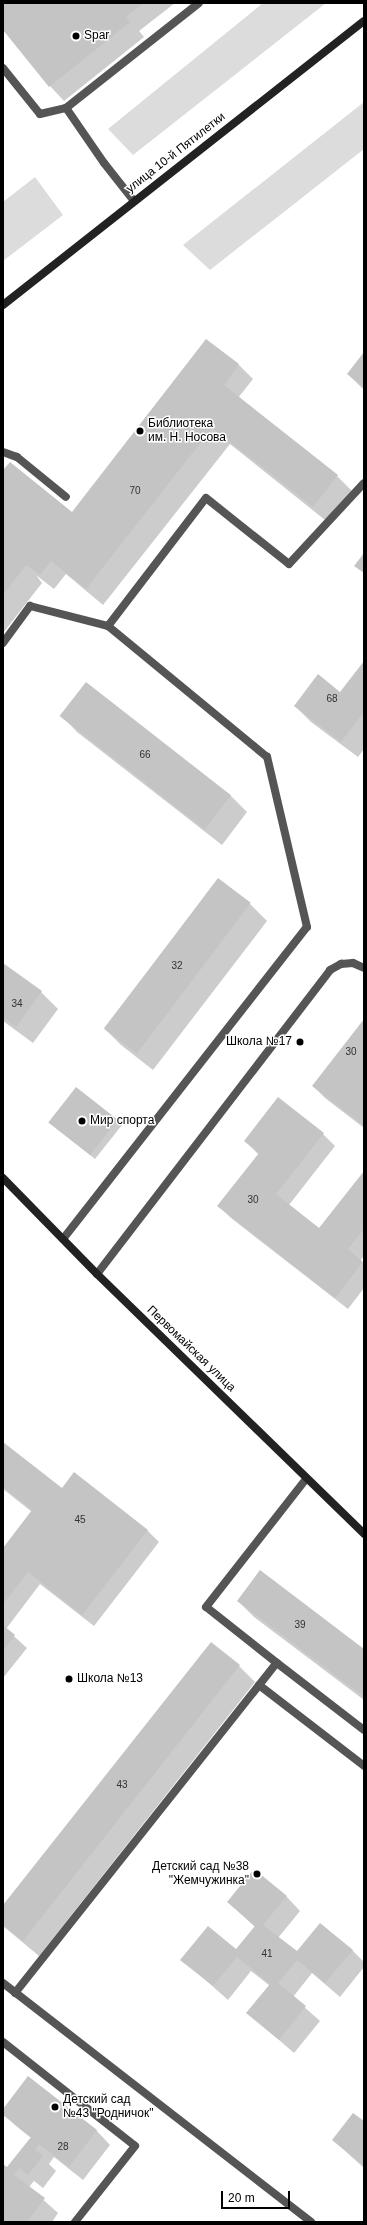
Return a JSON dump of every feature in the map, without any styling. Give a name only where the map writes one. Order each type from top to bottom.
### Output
[{"type":"street","name":"улица 10-й Пятилетки","points":[[3,305],[364,21]]},
{"type":"street","name":"Первомайская улица","points":[[3,1178],[97,1274],[364,1534]]},
{"type":"lane","points":[[3,68],[40,114],[66,108],[200,3]]},
{"type":"lane","points":[[66,108],[104,163],[134,201]]},
{"type":"lane","points":[[3,452],[17,457],[66,497]]},
{"type":"lane","points":[[108,626],[206,498],[289,564],[364,483]]},
{"type":"lane","points":[[3,643],[30,606],[108,626],[267,757],[307,927],[63,1239]]},
{"type":"lane","points":[[97,1274],[330,970],[341,964],[353,963],[364,968]]},
{"type":"lane","points":[[306,1479],[206,1607],[364,1730]]},
{"type":"lane","points":[[16,1993],[277,1663]]},
{"type":"lane","points":[[259,1685],[363,1764]]},
{"type":"lane","points":[[3,1983],[311,2222]]},
{"type":"lane","points":[[3,2042],[135,2146],[75,2222]]},
{"type":"shaded area","points":[[263,3],[326,3],[133,155],[108,129]]},
{"type":"shaded area","points":[[364,102],[364,149],[210,270],[183,245]]},
{"type":"shaded area","points":[[35,177],[63,215],[3,261],[3,202]]},
{"type":"building","points":[[3,3],[144,3],[126,17],[130,22],[49,87],[3,30]]},
{"type":"building","points":[[206,339],[239,364],[224,385],[338,475],[313,507],[212,428],[86,589],[51,561],[40,575],[26,565],[3,595],[3,470],[10,462],[72,512]]},
{"type":"building","points":[[364,352],[364,388],[347,374]]},
{"type":"building","points":[[364,553],[364,573],[354,566]]},
{"type":"building","points":[[364,661],[364,712],[341,742],[294,706],[318,674],[340,692]]},
{"type":"building","points":[[86,682],[231,795],[205,829],[60,716]]},
{"type":"building","points":[[218,878],[251,903],[137,1054],[104,1029]]},
{"type":"building","points":[[3,963],[42,991],[16,1027],[3,1018]]},
{"type":"building","points":[[364,1019],[364,1126],[312,1086]]},
{"type":"building","points":[[76,1087],[118,1120],[90,1155],[48,1122]]},
{"type":"building","points":[[278,1097],[324,1133],[276,1194],[319,1228],[364,1171],[364,1229],[348,1249],[363,1262],[335,1298],[217,1206],[259,1153],[244,1141]]},
{"type":"building","points":[[3,1442],[62,1488],[74,1472],[148,1530],[82,1615],[28,1572],[3,1604],[3,1548],[32,1510],[3,1487]]},
{"type":"building","points":[[260,1570],[364,1649],[364,1697],[237,1601]]},
{"type":"building","points":[[3,1625],[15,1635],[3,1651]]},
{"type":"building","points":[[211,1642],[240,1665],[23,1941],[3,1925],[3,1905]]},
{"type":"building","points":[[254,1869],[287,1896],[263,1925],[297,1951],[320,1923],[353,1950],[325,1983],[297,1960],[278,1983],[306,2006],[279,2040],[246,2013],[270,1984],[237,1957],[213,1986],[180,1960],[208,1926],[236,1949],[255,1926],[227,1902]]},
{"type":"building","points":[[28,2076],[97,2130],[69,2167],[39,2144],[35,2150],[43,2156],[28,2175],[19,2168],[14,2175],[45,2198],[27,2222],[3,2222],[3,2164],[7,2167],[31,2137],[3,2115],[3,2109]]},
{"type":"building","points":[[353,2113],[364,2121],[364,2166],[332,2140]]},
{"type":"place","name":"Spar","points":[[76,36]]},
{"type":"place","name":"Библиотека им. Н. Носова","points":[[140,431]]},
{"type":"place","name":"Школа №17","points":[[300,1042]]},
{"type":"place","name":"Мир спорта","points":[[82,1121]]},
{"type":"place","name":"Школа №13","points":[[69,1679]]},
{"type":"place","name":"Детский сад №38 \"Жемчужинка\"","points":[[257,1874]]},
{"type":"place","name":"Детский сад №43 \"Родничок\"","points":[[55,2107]]}]
